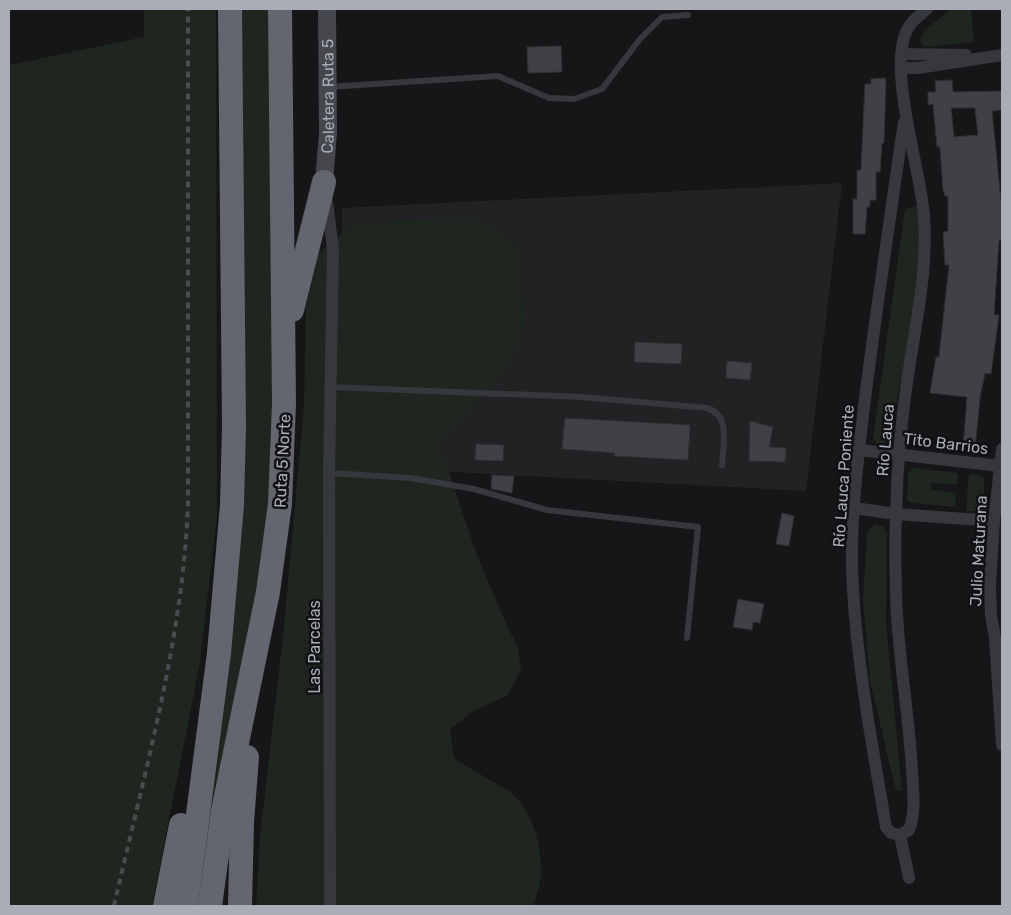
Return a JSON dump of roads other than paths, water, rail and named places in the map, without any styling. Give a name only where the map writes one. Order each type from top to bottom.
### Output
[{"type":"highway","points":[[186,906],[219,653],[229,547],[234,451],[230,9]]},
{"type":"highway","name":"Ruta 5 Norte","points":[[210,906],[234,754],[268,592],[280,504],[284,428],[280,9]]},
{"type":"highway","points":[[283,376],[296,289],[324,182]]},
{"type":"highway","points":[[240,906],[243,800],[268,592]]},
{"type":"highway","points":[[165,906],[219,653]]},
{"type":"street","name":"Caletera Ruta 5","points":[[324,182],[327,140],[327,9]]},
{"type":"street","name":"Río Lauca","points":[[900,835],[910,830],[913,797],[909,727],[896,623],[896,514],[906,383],[924,280],[924,215],[905,112],[902,54],[907,28],[927,9]]},
{"type":"street","points":[[902,54],[918,52],[998,56]]},
{"type":"street","points":[[902,68],[918,68],[998,56]]},
{"type":"street","name":"Río Lauca Poniente","points":[[900,835],[891,833],[886,827],[864,700],[853,590],[854,508],[859,450],[873,336],[905,112]]},
{"type":"street","name":"Las Parcelas","points":[[324,182],[333,249],[329,473],[330,906]]},
{"type":"street","name":"Julio Maturana","points":[[1002,449],[999,492],[994,521],[990,586],[991,615],[998,638],[1002,745]]},
{"type":"street","name":"Tito Barrios","points":[[859,450],[1000,466]]},
{"type":"street","points":[[854,508],[896,514],[994,521]]},
{"type":"street","points":[[900,835],[909,878]]},
{"type":"lane","points":[[327,88],[498,76],[549,98],[574,99],[602,89],[640,39],[662,17],[688,15]]},
{"type":"lane","points":[[331,387],[574,397],[707,408],[718,414],[724,424],[722,465]]},
{"type":"lane","points":[[329,473],[419,479],[474,488],[547,510],[698,526],[687,638]]},
{"type":"railway","points":[[114,906],[160,706],[179,605],[185,555],[188,504],[188,9]]}]
